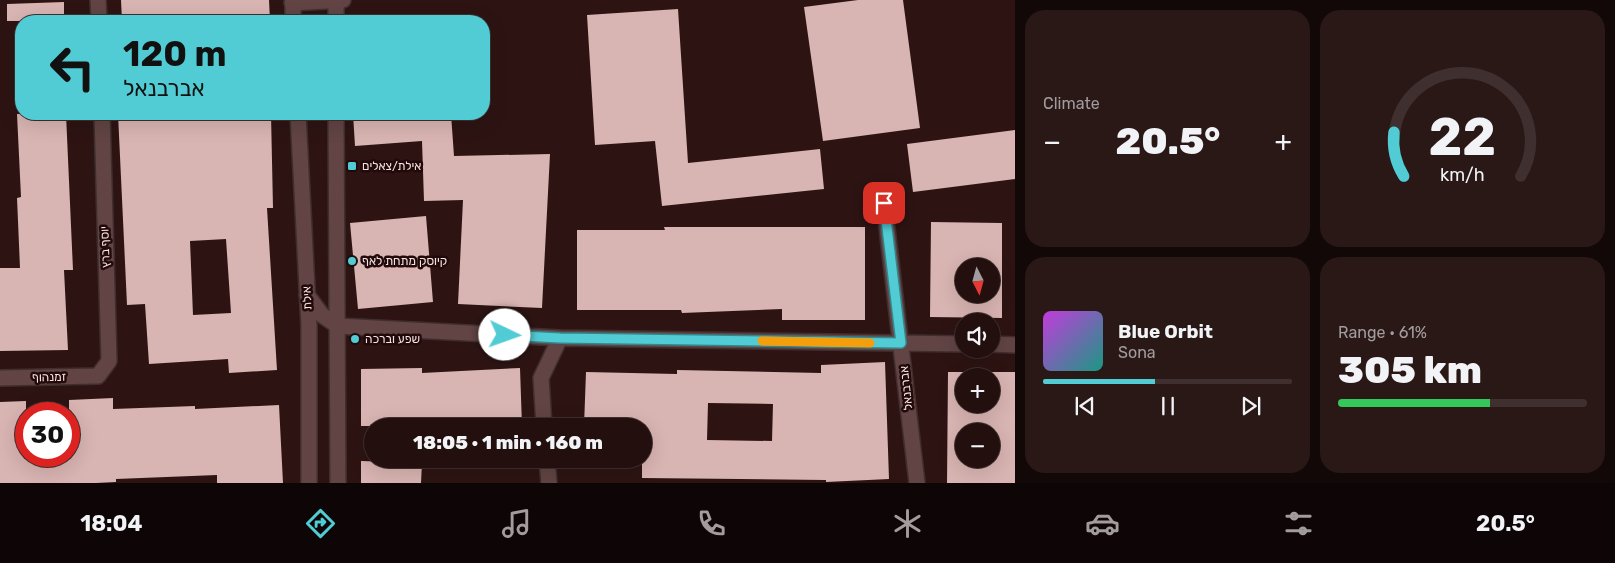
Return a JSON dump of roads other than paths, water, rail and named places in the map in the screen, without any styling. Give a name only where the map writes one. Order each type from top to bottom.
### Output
[{"type":"street","points":[[98,0],[99,15]]},
{"type":"street","points":[[293,15],[292,2],[338,0],[337,15]]},
{"type":"street","name":"יוסף ברץ","points":[[98,376],[109,361],[102,120]]},
{"type":"street","name":"אילת","points":[[298,120],[308,326],[309,483]]},
{"type":"street","points":[[336,120],[338,483]]},
{"type":"street","name":"אברבנאל","points":[[884,203],[917,483]]},
{"type":"street","points":[[307,295],[322,315],[338,326],[560,338],[955,344]]},
{"type":"street","points":[[543,418],[540,378],[560,338]]},
{"type":"street","points":[[1000,344],[1015,345]]},
{"type":"street","name":"זמנהוף","points":[[0,378],[98,376]]},
{"type":"street","points":[[547,468],[548,483]]},
{"type":"place","name":"אילת/צאלים","points":[[352,166]]},
{"type":"place","name":"קיוסק מתחת לאף","points":[[352,261]]},
{"type":"place","name":"שפע וברכה","points":[[355,339]]}]
